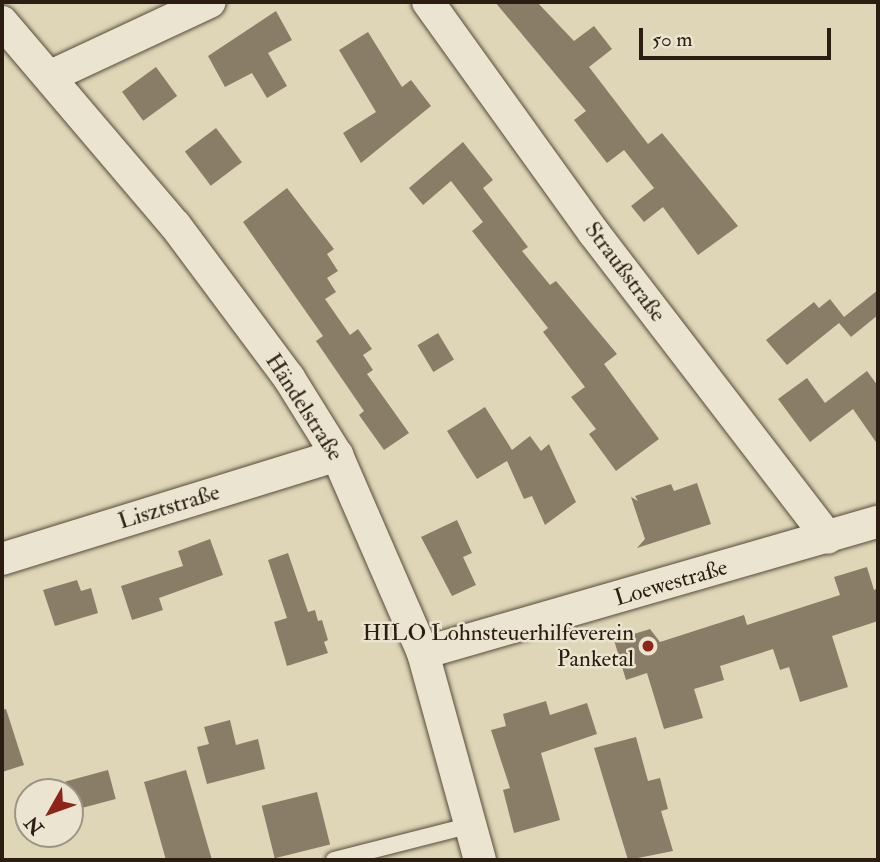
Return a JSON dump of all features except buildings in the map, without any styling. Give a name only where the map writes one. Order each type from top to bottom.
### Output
[{"type":"street","points":[[51,76],[210,2]]},
{"type":"street","name":"Straußstraße","points":[[428,2],[594,233],[828,538]]},
{"type":"street","name":"Händelstraße","points":[[2,22],[51,76],[175,225],[289,378],[337,455],[423,653],[480,860]]},
{"type":"street","name":"Lisztstraße","points":[[2,559],[337,455]]},
{"type":"street","name":"Loewestraße","points":[[423,653],[878,522]]},
{"type":"lane","points":[[334,860],[471,825]]},
{"type":"place","name":"HILO Lohnsteuerhilfeverein Panketal","points":[[648,646]]}]
